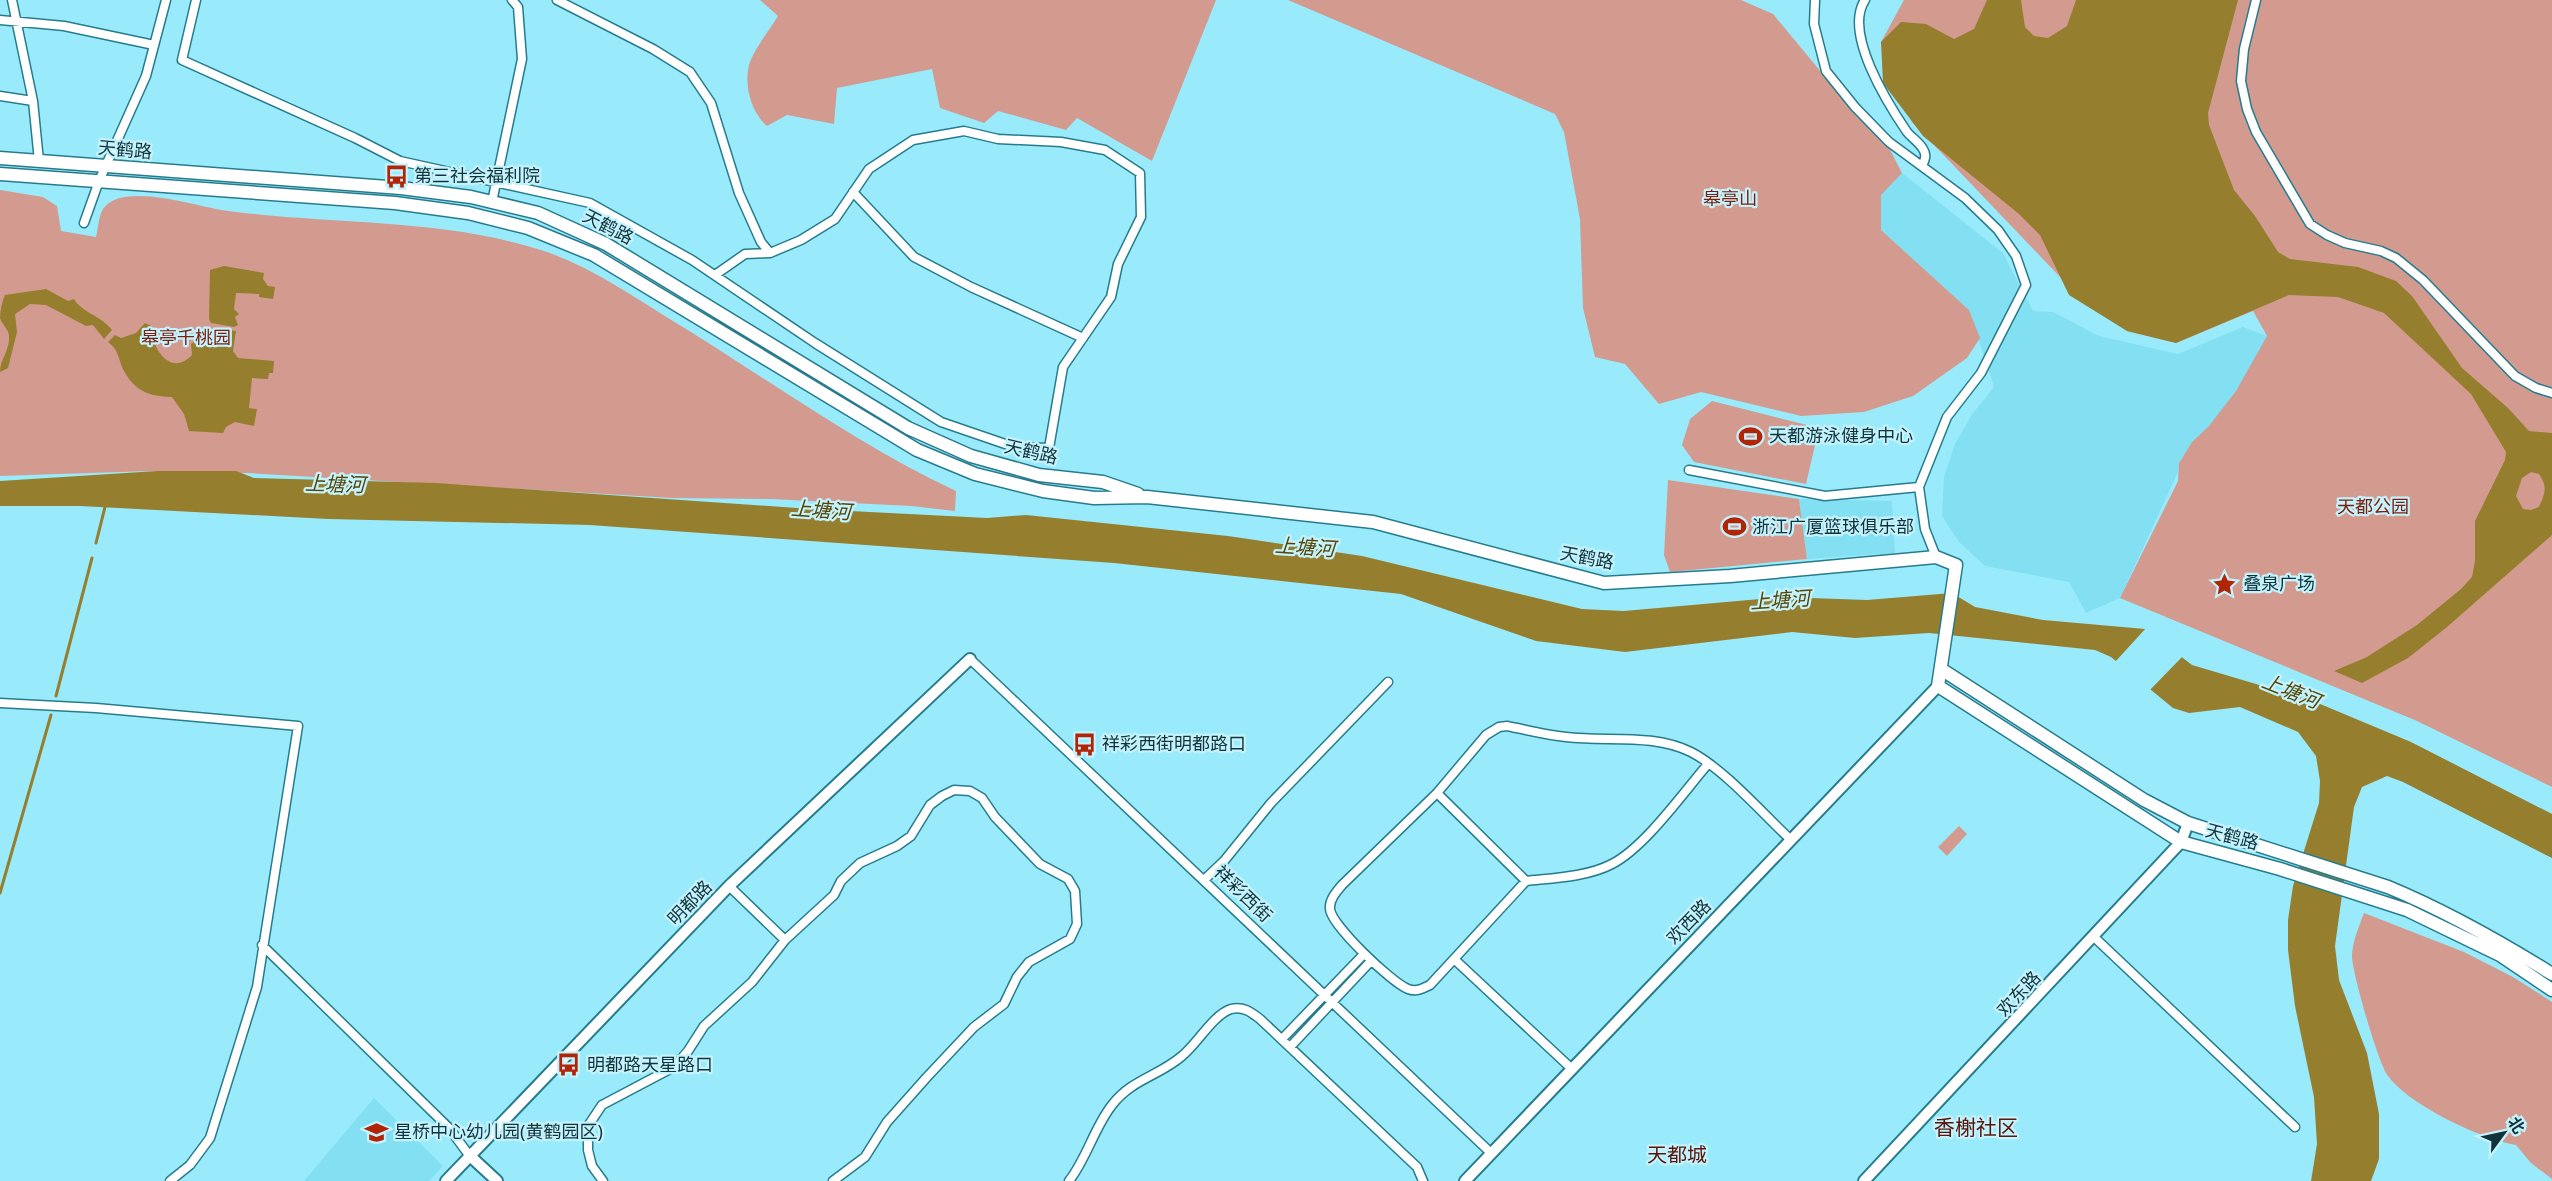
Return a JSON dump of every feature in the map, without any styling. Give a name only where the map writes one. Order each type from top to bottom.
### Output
[{"type":"main road","name":"天鹤路","points":[[0,158],[401,188],[492,202],[538,213],[606,244],[908,428],[971,456],[1039,475],[1103,482],[1147,498]]},
{"type":"main road","name":"天鹤路","points":[[0,174],[395,202],[468,213],[528,228],[603,261],[917,450],[975,474],[1043,491],[1094,498],[1147,498],[1373,522],[1604,583],[1730,576],[1936,557]]},
{"type":"main road","points":[[1936,557],[1956,565],[1938,686]]},
{"type":"main road","name":"天鹤路","points":[[1941,669],[2144,800],[2188,823],[2282,855],[2388,887],[2476,928],[2552,974]]},
{"type":"main road","name":"天鹤路","points":[[1938,686],[2181,842],[2280,869],[2407,910],[2500,955],[2552,990]]},
{"type":"street","points":[[12,0],[33,101],[39,161]]},
{"type":"street","points":[[84,223],[99,181],[146,76],[166,0]]},
{"type":"street","points":[[196,0],[182,60],[355,138],[400,161],[590,203],[715,275],[941,422],[1014,447],[1049,448],[1063,367],[1111,297],[1119,264],[1141,217],[1140,173],[1105,150],[1061,142],[998,139],[964,131],[913,140],[869,170],[835,219],[801,240],[770,253],[745,254],[715,275]]},
{"type":"street","points":[[492,202],[522,59],[518,7],[512,0]]},
{"type":"street","points":[[557,0],[653,49],[690,72],[711,103],[739,193],[761,242],[770,253]]},
{"type":"street","points":[[1815,0],[1814,24],[1826,71],[1855,107],[1889,142],[1965,198],[1998,230],[2016,256],[2026,285],[1981,374],[1947,417],[1918,487],[1925,529],[1936,557]]},
{"type":"street","points":[[1865,0],[1861,6],[1859,29],[1871,67],[1888,104],[1910,135],[1923,148],[1926,158],[1922,166]]},
{"type":"street","points":[[2256,0],[2244,49],[2241,81],[2247,110],[2256,132],[2310,224],[2327,236],[2345,243],[2381,251],[2396,258],[2429,287],[2516,376],[2536,388],[2552,393]]},
{"type":"street","points":[[0,20],[64,26],[154,45]]},
{"type":"street","points":[[0,96],[33,101]]},
{"type":"street","points":[[853,192],[914,257],[971,287],[1083,338]]},
{"type":"street","points":[[1689,470],[1825,496],[1918,487]]},
{"type":"street","name":"祥彩西街","points":[[970,659],[1491,1153]]},
{"type":"street","name":"明都路","points":[[446,1181],[729,886],[970,659]]},
{"type":"street","points":[[1204,879],[1224,861],[1271,803],[1388,682]]},
{"type":"street","name":"欢西路","points":[[1465,1181],[1938,686]]},
{"type":"street","points":[[0,702],[298,726],[256,987],[210,1138],[190,1165],[170,1181]]},
{"type":"street","points":[[1708,764],[1639,843],[1612,864],[1559,877],[1526,881],[1430,985],[1414,991],[1405,988],[1371,961],[1331,916],[1329,907],[1333,896],[1386,840],[1437,793],[1486,735],[1499,727],[1507,726],[1566,737],[1656,740],[1694,753],[1708,764],[1791,840]]},
{"type":"street","points":[[603,1181],[592,1166],[588,1150],[588,1126],[602,1105],[617,1095],[674,1067],[704,1026],[752,981],[785,940],[834,895],[841,881],[860,863],[897,846],[911,836],[930,805],[954,790],[970,791],[982,798],[995,817],[1040,864],[1068,879],[1075,891],[1077,924],[1070,939],[1029,962],[1017,977],[1004,1004],[974,1027],[927,1077],[887,1122],[865,1157],[833,1181]]},
{"type":"street","points":[[1437,793],[1526,881]]},
{"type":"street","name":"欢东路","points":[[1864,1181],[2181,842],[2188,823]]},
{"type":"street","points":[[729,886],[785,940]]},
{"type":"street","points":[[2094,937],[2295,1127]]},
{"type":"street","points":[[262,945],[449,1128],[469,1155],[497,1181]]},
{"type":"street","points":[[1282,1039],[1364,954]]},
{"type":"street","points":[[1454,959],[1572,1069]]},
{"type":"street","points":[[1290,1047],[1371,961]]},
{"type":"street","points":[[1069,1181],[1083,1161],[1100,1123],[1119,1096],[1131,1085],[1182,1056],[1219,1016],[1231,1009],[1241,1008],[1250,1011],[1282,1039],[1417,1167],[1423,1181]]},
{"type":"shaded area","points":[[1902,173],[2003,253],[2033,311],[2053,312],[2099,336],[2178,354],[2243,327],[2267,336],[2266,355],[2209,426],[2192,442],[2179,463],[2178,472],[2120,598],[2086,613],[2069,582],[1985,566],[1959,542],[1942,516],[1944,477],[1955,444],[1973,413],[1994,387],[1969,310],[1881,230],[1880,195]]},
{"type":"shaded area","points":[[1799,499],[1892,501],[1895,553],[1807,559]]},
{"type":"shaded area","name":"星桥中心幼儿园(黄鹤园区)","points":[[374,1098],[443,1166],[429,1181],[304,1181]]},
{"type":"green space","points":[[760,0],[1216,0],[1152,161],[1077,118],[1066,130],[998,111],[984,123],[940,108],[932,69],[837,88],[834,124],[787,115],[767,126],[753,106],[747,81],[749,65],[754,53],[778,16]]},
{"type":"green space","name":"皋亭山","points":[[1288,0],[1741,0],[1773,14],[1836,90],[1885,140],[1902,173],[1881,195],[1881,230],[1969,310],[1980,338],[1967,358],[1913,396],[1864,412],[1801,416],[1701,392],[1659,404],[1625,364],[1595,357],[1583,308],[1580,219],[1564,132],[1555,114]]},
{"type":"green space","name":"天都公园","points":[[1904,0],[2552,0],[2552,787],[2417,721],[2120,598],[2178,481],[2179,463],[2192,442],[2209,426],[2236,391],[2267,336],[2253,311],[2176,343],[2127,331],[2062,279],[1912,122],[1881,42]]},
{"type":"green space","name":"皋亭千桃园","points":[[0,190],[43,197],[57,206],[61,231],[96,237],[103,209],[113,201],[144,196],[228,211],[464,232],[541,250],[575,263],[607,280],[846,431],[956,491],[955,511],[911,506],[770,499],[672,498],[247,473],[151,471],[0,476]]},
{"type":"green space","name":"天都游泳健身中心","points":[[1712,401],[1819,428],[1806,484],[1694,462],[1682,445],[1690,419]]},
{"type":"green space","name":"浙江广厦篮球俱乐部","points":[[1668,480],[1799,499],[1807,559],[1670,572],[1664,555]]},
{"type":"green space","points":[[1959,826],[1967,834],[1947,856],[1938,847]]},
{"type":"green space","points":[[2364,913],[2464,952],[2513,977],[2552,1002],[2552,1179],[2531,1163],[2516,1145],[2484,1136],[2428,1109],[2398,1087],[2388,1076],[2372,1037],[2353,967],[2353,946]]},
{"type":"water","points":[[1987,0],[2021,0],[2025,27],[2034,36],[2048,38],[2067,26],[2076,0],[2238,0],[2208,113],[2209,125],[2234,190],[2255,216],[2278,252],[2290,259],[2358,267],[2396,281],[2412,296],[2462,368],[2508,408],[2529,431],[2552,433],[2552,535],[2408,658],[2362,683],[2334,671],[2367,657],[2417,625],[2461,589],[2472,577],[2475,561],[2475,521],[2505,460],[2506,452],[2471,394],[2384,313],[2338,297],[2289,295],[2176,343],[2127,331],[2069,295],[2040,235],[2019,214],[1923,136],[1883,83],[1881,42],[1901,22],[1926,24],[1954,39],[1974,29]],"holes":[[[2531,472],[2539,474],[2545,490],[2539,507],[2531,510],[2523,509],[2516,496],[2522,478]]]},
{"type":"water","points":[[224,266],[264,273],[263,279],[268,286],[275,287],[273,299],[259,297],[259,294],[236,293],[234,309],[239,314],[235,317],[238,325],[234,327],[211,323],[209,319],[210,270]]},
{"type":"water","points":[[46,289],[68,301],[74,299],[82,308],[103,321],[112,330],[104,339],[93,325],[86,326],[46,305],[30,304],[15,314],[17,332],[8,368],[0,372],[9,340],[0,318],[5,295]]},
{"type":"water","points":[[145,323],[151,326],[154,343],[163,357],[169,361],[176,363],[184,361],[192,355],[191,344],[197,340],[204,344],[210,341],[209,332],[213,328],[236,331],[233,351],[238,358],[274,361],[273,373],[269,373],[268,379],[252,378],[249,408],[257,409],[254,426],[235,422],[226,427],[223,433],[189,431],[184,414],[172,397],[149,394],[137,387],[122,367],[116,350],[108,342],[115,335],[121,338],[136,333]]},
{"type":"water","name":"上塘河","points":[[157,471],[236,471],[254,478],[436,483],[811,509],[987,518],[1026,515],[1228,536],[1362,556],[1582,609],[1624,611],[1782,597],[1867,600],[1952,593],[1975,607],[2043,620],[2145,629],[2192,665],[2313,701],[2411,742],[2552,814],[2552,858],[2387,776],[2362,787],[2354,807],[2335,946],[2339,980],[2367,1053],[2379,1114],[2379,1159],[2371,1181],[2311,1181],[2317,1144],[2314,1097],[2295,1006],[2288,950],[2288,920],[2293,886],[2319,803],[2320,781],[2316,756],[2298,732],[2240,707],[2189,713],[2173,708],[2111,657],[2095,650],[1929,633],[1855,638],[1792,632],[1625,652],[1536,641],[1401,594],[1114,563],[590,525],[328,519],[80,506],[0,506],[0,481]]},
{"type":"pier","points":[[2147,627],[2183,656],[2148,692],[2115,662]]},
{"type":"waterway","points":[[96,543],[105,507]]},
{"type":"waterway","points":[[56,696],[92,558]]},
{"type":"waterway","points":[[0,893],[51,715]]},
{"type":"place","name":"第三社会福利院","points":[[396,176]]},
{"type":"place","name":"天都游泳健身中心","points":[[1751,436]]},
{"type":"place","name":"浙江广厦篮球俱乐部","points":[[1734,527]]},
{"type":"place","name":"叠泉广场","points":[[2225,584]]},
{"type":"place","name":"祥彩西街明都路口","points":[[1084,744]]},
{"type":"place","name":"明都路天星路口","points":[[569,1065]]},
{"type":"place","name":"星桥中心幼儿园(黄鹤园区)","points":[[376,1132]]},
{"type":"district","name":"香榭社区","points":[[1976,1128]]},
{"type":"district","name":"天都城","points":[[1677,1155]]}]
